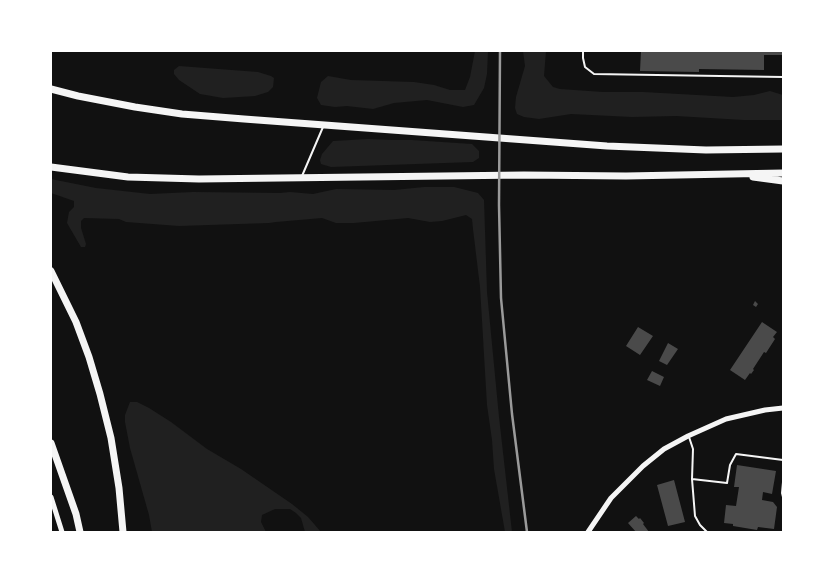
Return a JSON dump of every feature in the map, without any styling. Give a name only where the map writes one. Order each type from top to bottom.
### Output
[{"type":"highway","points":[[51,89],[128,106],[182,114],[324,126],[607,146],[698,150],[783,148]]},
{"type":"highway","points":[[51,167],[113,175],[161,178],[524,175],[626,176],[783,173]]},
{"type":"highway","points":[[733,174],[783,181]]},
{"type":"highway","points":[[51,271],[76,322],[89,357],[100,394],[111,438],[119,488],[123,532]]},
{"type":"highway","points":[[51,443],[76,514],[80,532]]},
{"type":"street","points":[[588,532],[611,498],[643,466],[664,449],[688,436],[726,419],[765,410],[783,408]]},
{"type":"street","points":[[51,497],[62,532]]},
{"type":"lane","points":[[583,51],[582,58],[585,67],[594,74],[783,77]]},
{"type":"lane","points":[[302,178],[324,126]]},
{"type":"lane","points":[[688,436],[693,449],[692,479],[696,516],[700,525],[708,532]]},
{"type":"lane","points":[[692,479],[727,483],[730,464],[736,454],[783,460]]},
{"type":"lane","points":[[783,482],[783,497]]},
{"type":"shaded area","points":[[475,51],[488,51],[487,74],[484,88],[474,105],[463,107],[427,100],[394,103],[373,109],[321,105],[317,98],[321,82],[328,76],[351,80],[414,82],[434,85],[450,90],[465,90],[470,77]]},
{"type":"shaded area","points":[[523,51],[546,51],[544,76],[553,87],[560,89],[733,97],[754,95],[770,91],[783,95],[783,120],[744,120],[676,116],[632,117],[571,114],[539,119],[524,117],[517,114],[515,108],[516,97],[525,66]]},
{"type":"shaded area","points":[[179,66],[258,72],[274,78],[273,87],[268,92],[255,96],[223,98],[200,94],[179,80],[174,74],[174,70]]},
{"type":"shaded area","points":[[368,139],[472,144],[479,151],[479,158],[473,162],[331,167],[321,164],[320,160],[322,154],[333,141]]},
{"type":"shaded area","points":[[51,179],[96,188],[150,194],[193,192],[290,192],[313,194],[336,189],[394,190],[424,187],[454,187],[478,193],[484,200],[487,292],[512,532],[505,532],[494,469],[487,405],[480,287],[472,219],[466,215],[442,221],[430,222],[408,218],[354,223],[336,223],[322,218],[269,223],[179,226],[126,222],[119,219],[84,218],[81,221],[81,228],[86,244],[85,247],[81,247],[67,223],[69,212],[74,207],[74,201],[51,193]]},
{"type":"shaded area","points":[[130,402],[137,402],[149,408],[171,422],[207,449],[241,469],[292,504],[308,517],[321,532],[305,532],[301,518],[296,513],[290,509],[275,509],[262,515],[261,522],[266,532],[152,532],[149,515],[130,448],[125,422],[125,415]]},
{"type":"building","points":[[641,51],[783,51],[783,55],[764,55],[764,70],[699,69],[699,72],[640,71]]},
{"type":"building","points":[[755,301],[758,304],[756,307],[753,305]]},
{"type":"building","points":[[762,322],[777,332],[773,337],[775,339],[766,353],[764,352],[753,369],[754,370],[745,380],[730,370]]},
{"type":"building","points":[[638,327],[653,336],[640,355],[626,346]]},
{"type":"building","points":[[668,343],[678,349],[667,365],[659,361]]},
{"type":"building","points":[[652,371],[664,377],[660,386],[647,380]]},
{"type":"building","points":[[737,465],[776,471],[772,494],[763,492],[762,500],[773,502],[777,507],[774,529],[758,527],[757,530],[724,523],[726,505],[736,506],[739,487],[734,487]]},
{"type":"building","points":[[674,480],[685,522],[668,526],[657,485]]},
{"type":"building","points":[[636,516],[639,519],[640,518],[649,532],[636,532],[628,523]]},
{"type":"railway","points":[[500,51],[499,205],[501,298],[512,414],[527,532]]}]
